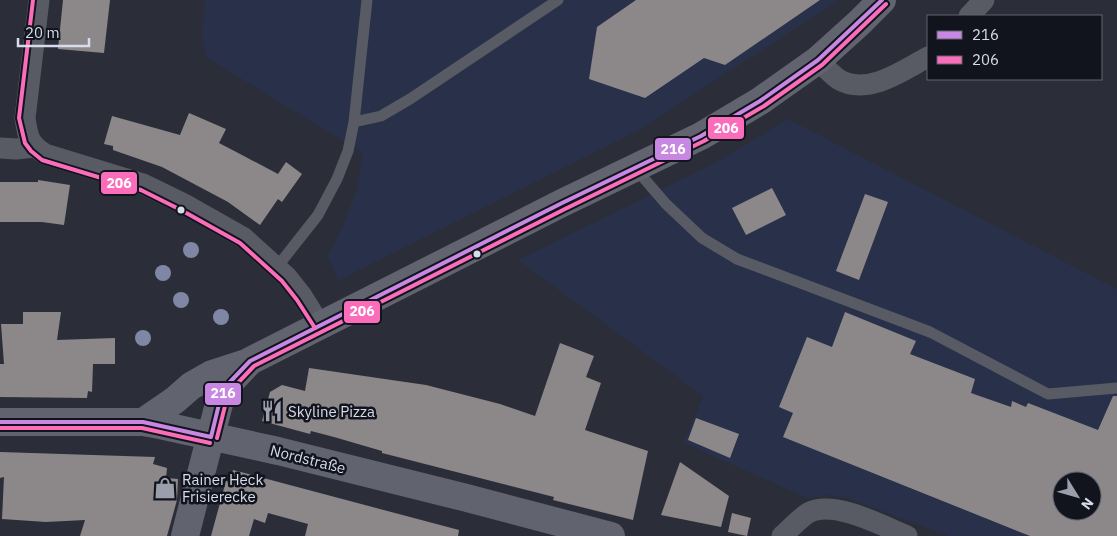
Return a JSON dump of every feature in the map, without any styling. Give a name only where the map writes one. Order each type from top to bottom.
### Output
[{"type":"main road","points":[[143,422],[175,400],[191,386],[212,374],[250,361],[701,136],[752,106],[818,60],[882,0]]},
{"type":"main road","points":[[185,536],[220,400],[230,383],[250,361]]},
{"type":"main road","name":"Nordstraße","points":[[0,422],[143,422],[278,451],[611,536]]},
{"type":"street","points":[[40,0],[25,118],[27,133],[34,147],[46,154],[143,184],[184,204],[244,238],[277,266],[302,296],[320,325]]},
{"type":"street","points":[[970,15],[984,0]]},
{"type":"street","points":[[818,60],[838,78],[854,84],[866,84],[883,80],[927,58]]},
{"type":"street","points":[[0,148],[34,147]]},
{"type":"street","points":[[782,536],[809,513],[826,509],[844,511],[907,536]]},
{"type":"lane","points":[[277,266],[318,214],[338,179],[348,151],[354,122],[367,0]]},
{"type":"lane","points":[[354,122],[381,116],[410,100],[558,0]]},
{"type":"lane","points":[[635,168],[666,204],[702,238],[737,259],[930,332],[1048,394],[1117,388]]},
{"type":"shaded area","points":[[205,0],[837,0],[637,131],[339,280],[327,256],[341,231],[357,189],[363,153],[207,58],[202,36]]},
{"type":"shaded area","points":[[788,119],[1117,289],[1117,536],[949,536],[847,498],[825,495],[809,499],[684,443],[703,396],[518,260],[715,163]]},
{"type":"building","points":[[63,0],[110,0],[104,53],[58,49]]},
{"type":"building","points":[[636,0],[820,0],[725,65],[704,58],[645,98],[589,79],[597,27]]},
{"type":"building","points":[[189,113],[226,129],[219,143],[278,174],[286,162],[302,174],[282,202],[278,199],[260,225],[228,202],[162,167],[113,150],[113,146],[104,144],[112,116],[180,135]]},
{"type":"building","points":[[38,180],[70,185],[64,225],[42,222],[0,222],[0,182],[38,182]]},
{"type":"building","points":[[772,188],[786,215],[746,235],[732,208]]},
{"type":"building","points":[[865,194],[888,202],[859,280],[836,271]]},
{"type":"building","points":[[23,312],[61,312],[57,340],[115,338],[115,364],[93,364],[92,392],[88,391],[87,398],[0,397],[0,364],[4,364],[1,324],[23,324]]},
{"type":"building","points":[[845,312],[916,341],[910,354],[975,379],[971,393],[1011,407],[1012,401],[1026,407],[1028,403],[1098,430],[1113,396],[1117,396],[1117,536],[1030,536],[783,437],[793,413],[779,407],[807,337],[832,347]]},
{"type":"building","points":[[560,343],[594,356],[586,377],[601,383],[585,430],[648,451],[633,520],[553,500],[554,497],[382,453],[382,451],[334,437],[311,431],[310,434],[262,421],[270,392],[282,385],[305,391],[309,368],[426,385],[500,404],[535,416]]},
{"type":"building","points":[[696,418],[739,434],[730,458],[688,440]]},
{"type":"building","points":[[0,452],[155,457],[153,464],[167,468],[166,478],[178,479],[177,500],[167,536],[80,536],[85,520],[46,522],[2,519],[4,477],[0,478]]},
{"type":"building","points":[[680,462],[729,496],[721,527],[661,515]]},
{"type":"building","points":[[233,470],[459,530],[458,536],[305,536],[308,524],[268,513],[265,523],[254,519],[249,536],[211,536],[226,481],[229,482]]},
{"type":"building","points":[[732,513],[751,518],[747,536],[728,532]]},
{"type":"transit line","name":"206","points":[[33,0],[19,118],[25,143],[31,151],[42,160],[141,190],[240,243],[282,281],[315,328]]},
{"type":"transit line","name":"216","points":[[0,422],[143,422],[211,437],[220,400],[229,383],[250,361],[562,203],[701,136],[760,101],[818,60],[882,0]]},
{"type":"transit line","name":"206","points":[[217,438],[226,402],[234,387],[254,366],[704,141],[764,106],[822,65],[886,4]]},
{"type":"transit line","name":"206","points":[[0,428],[142,428],[210,443]]},
{"type":"place","name":"Skyline Pizza","points":[[272,411]]},
{"type":"place","name":"Rainer Heck Frisierecke","points":[[165,488]]}]
